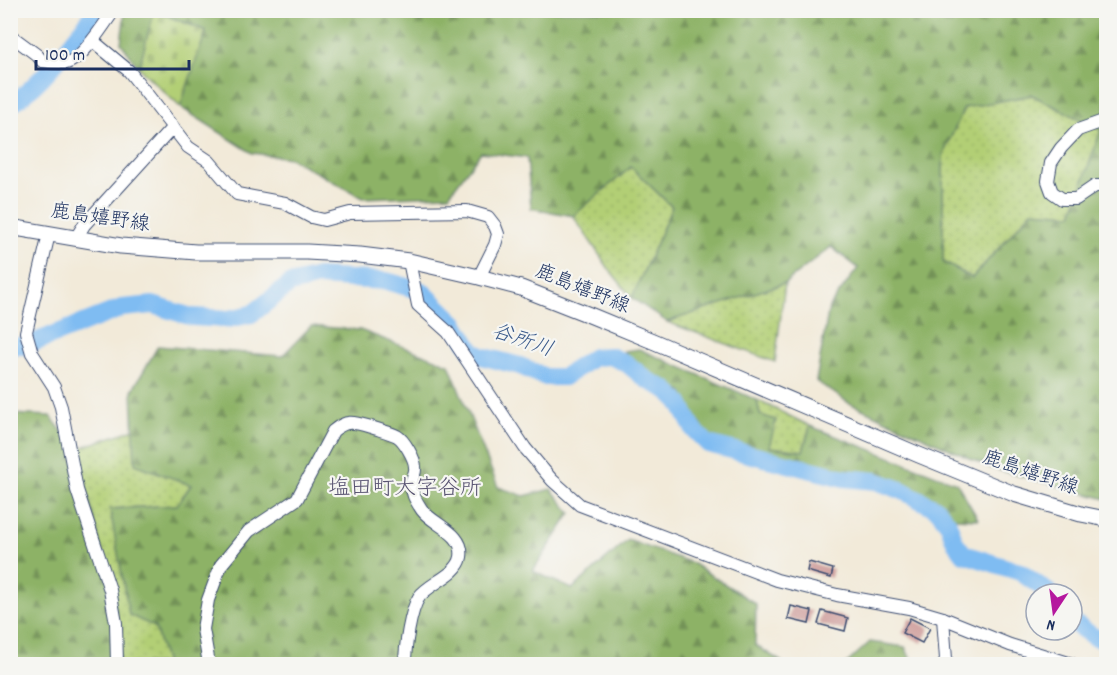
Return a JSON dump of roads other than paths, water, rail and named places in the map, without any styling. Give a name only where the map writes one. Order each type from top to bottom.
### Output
[{"type":"main road","name":"鹿島嬉野線","points":[[10,227],[121,246],[196,252],[308,252],[360,255],[409,261],[520,288],[602,320],[1014,494],[1081,514],[1107,519]]},
{"type":"street","points":[[10,35],[42,61],[66,63],[93,41],[114,10]]},
{"type":"street","points":[[93,41],[129,71],[188,147],[209,160],[237,194],[285,203],[311,217],[324,220],[350,213],[467,211],[488,217],[498,234],[495,245],[478,277]]},
{"type":"street","points":[[1107,120],[1078,130],[1051,163],[1048,181],[1052,192],[1062,199],[1076,199],[1095,186],[1107,186]]},
{"type":"street","points":[[76,238],[84,225],[173,127]]},
{"type":"street","points":[[49,234],[26,332],[32,353],[54,387],[61,407],[77,490],[110,590],[116,623],[117,664]]},
{"type":"street","points":[[409,261],[418,305],[448,332],[525,448],[552,480],[580,505],[777,580],[943,618],[1010,645],[1072,664]]},
{"type":"street","points":[[209,664],[203,629],[208,600],[221,565],[249,531],[297,499],[333,430],[342,423],[354,422],[399,437],[413,458],[416,469],[411,483],[414,499],[426,515],[455,537],[462,550],[461,560],[454,569],[420,595],[413,607],[405,664]]},
{"type":"street","points":[[943,618],[946,658],[944,664]]},
{"type":"waterway","points":[[10,105],[46,73],[97,10]]},
{"type":"waterway","name":"谷所川","points":[[10,346],[25,346],[122,308],[153,305],[192,317],[228,319],[252,314],[290,284],[318,277],[386,281],[422,291],[456,324],[471,349],[481,356],[520,366],[545,377],[564,377],[594,357],[610,356],[626,363],[647,380],[667,390],[679,402],[694,430],[708,444],[844,478],[876,481],[901,490],[937,509],[948,523],[955,542],[964,554],[1020,572],[1034,582]]},
{"type":"waterway","name":"谷所川","points":[[1084,630],[1094,637],[1106,640]]},
{"type":"district","name":"塩田町大字谷所","points":[[405,489]]}]
